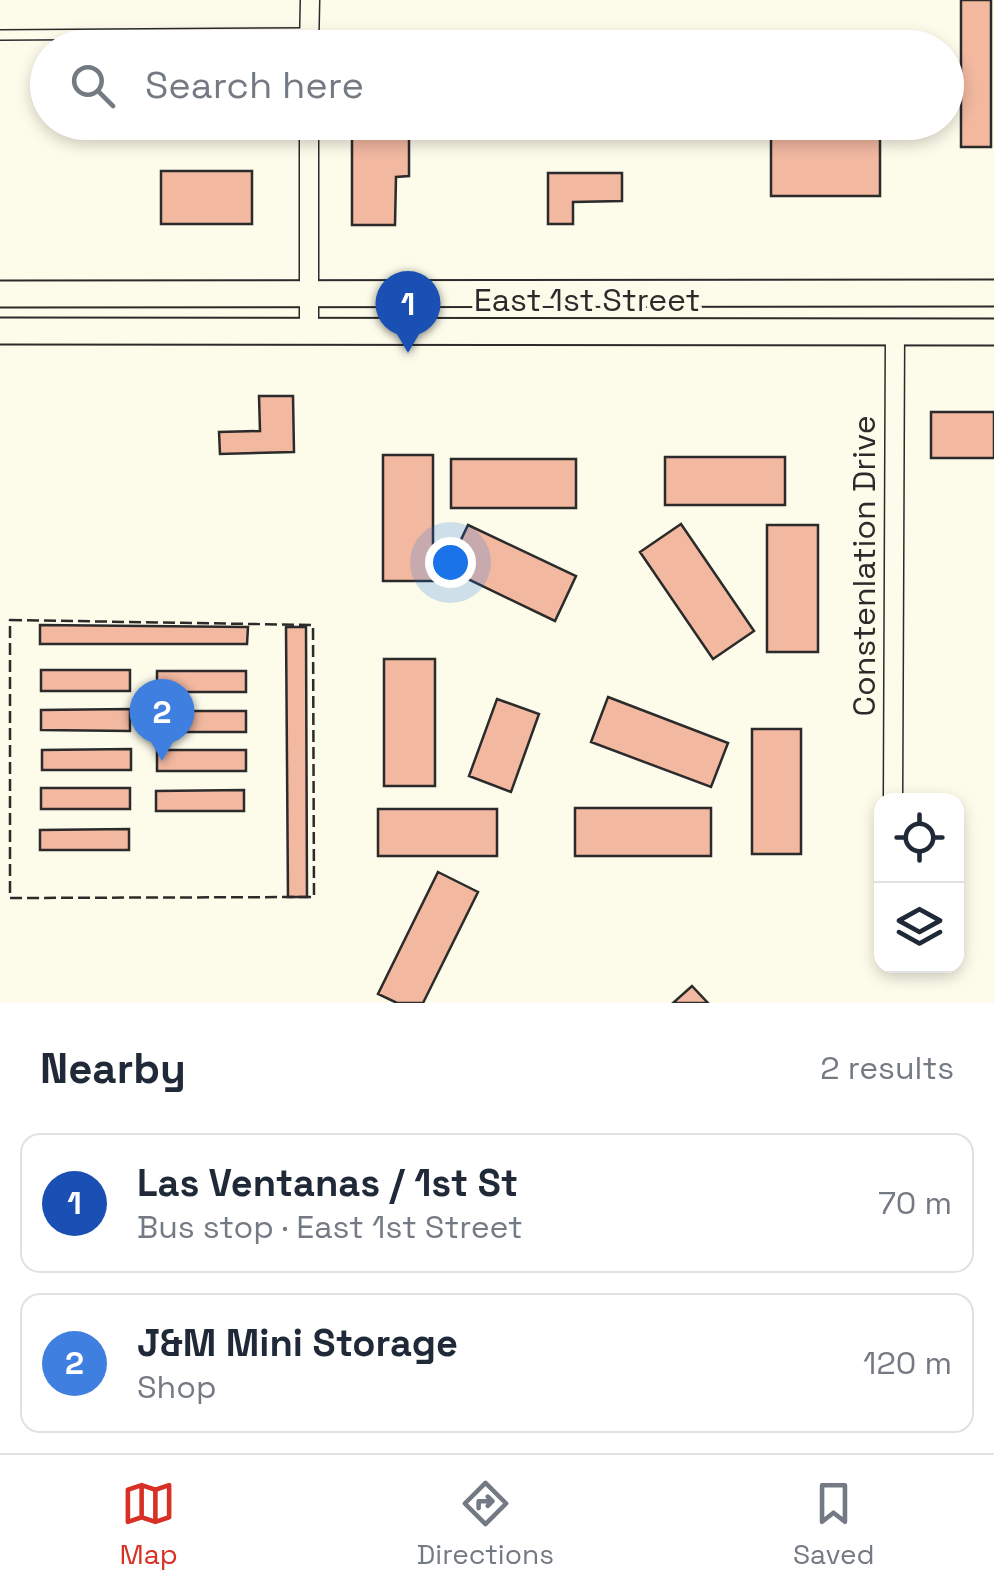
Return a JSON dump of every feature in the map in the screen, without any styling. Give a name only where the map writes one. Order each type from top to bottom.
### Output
[{"type":"main road","name":"East 1st Street","points":[[0,294],[994,293]]},
{"type":"main road","name":"East 1st Street","points":[[0,332],[994,332]]},
{"type":"street","points":[[310,0],[310,30]]},
{"type":"street","points":[[309,140],[309,332]]},
{"type":"street","name":"Constenlation Drive","points":[[893,793],[895,332]]},
{"type":"lane","points":[[0,35],[30,35]]},
{"type":"building","points":[[961,0],[991,0],[991,147],[961,147]]},
{"type":"building","points":[[352,140],[409,140],[409,176],[396,177],[395,225],[352,225]]},
{"type":"building","points":[[771,140],[880,140],[880,196],[771,196]]},
{"type":"building","points":[[161,171],[252,171],[252,224],[161,224]]},
{"type":"building","points":[[548,173],[622,173],[622,201],[573,202],[573,224],[548,224]]},
{"type":"building","points":[[259,396],[293,396],[294,452],[220,454],[219,432],[260,431]]},
{"type":"building","points":[[931,412],[994,412],[994,458],[931,458]]},
{"type":"building","points":[[383,455],[433,455],[433,581],[383,581]]},
{"type":"building","points":[[665,457],[785,457],[785,505],[665,505]]},
{"type":"building","points":[[451,459],[576,459],[576,508],[451,508]]},
{"type":"building","points":[[681,524],[754,631],[713,659],[640,552]]},
{"type":"building","points":[[468,525],[576,576],[555,621],[447,569]]},
{"type":"building","points":[[767,525],[818,525],[818,652],[767,652]]},
{"type":"building","points":[[40,625],[248,627],[247,644],[40,644]]},
{"type":"building","points":[[286,627],[306,627],[307,897],[288,897]]},
{"type":"building","points":[[384,659],[435,659],[435,786],[384,786]]},
{"type":"building","points":[[41,670],[130,670],[130,691],[41,691]]},
{"type":"building","points":[[157,671],[246,671],[246,692],[157,692]]},
{"type":"building","points":[[608,697],[728,743],[711,787],[591,742]]},
{"type":"building","points":[[497,699],[539,714],[511,792],[469,776]]},
{"type":"building","points":[[130,709],[130,731],[41,730],[41,710]]},
{"type":"building","points":[[157,711],[246,711],[246,732],[157,732]]},
{"type":"building","points":[[752,729],[801,729],[801,854],[752,854]]},
{"type":"building","points":[[131,749],[131,770],[42,770],[42,750]]},
{"type":"building","points":[[157,750],[246,750],[246,771],[157,771]]},
{"type":"building","points":[[41,788],[130,788],[130,809],[41,809]]},
{"type":"building","points":[[244,790],[244,811],[156,811],[156,791]]},
{"type":"building","points":[[575,808],[711,808],[711,856],[575,856]]},
{"type":"building","points":[[378,809],[497,809],[497,856],[378,856]]},
{"type":"building","points":[[129,829],[129,850],[40,850],[40,830]]},
{"type":"building","points":[[438,872],[478,892],[423,1003],[397,1003],[378,994]]},
{"type":"building","points":[[692,986],[708,1003],[673,1003]]},
{"type":"fence","points":[[10,620],[313,625],[314,897],[10,898],[10,620]]},
{"type":"place","name":"Las Ventanas / 1st St","points":[[408,353]]},
{"type":"place","name":"J&M Mini Storage","points":[[162,761]]}]
